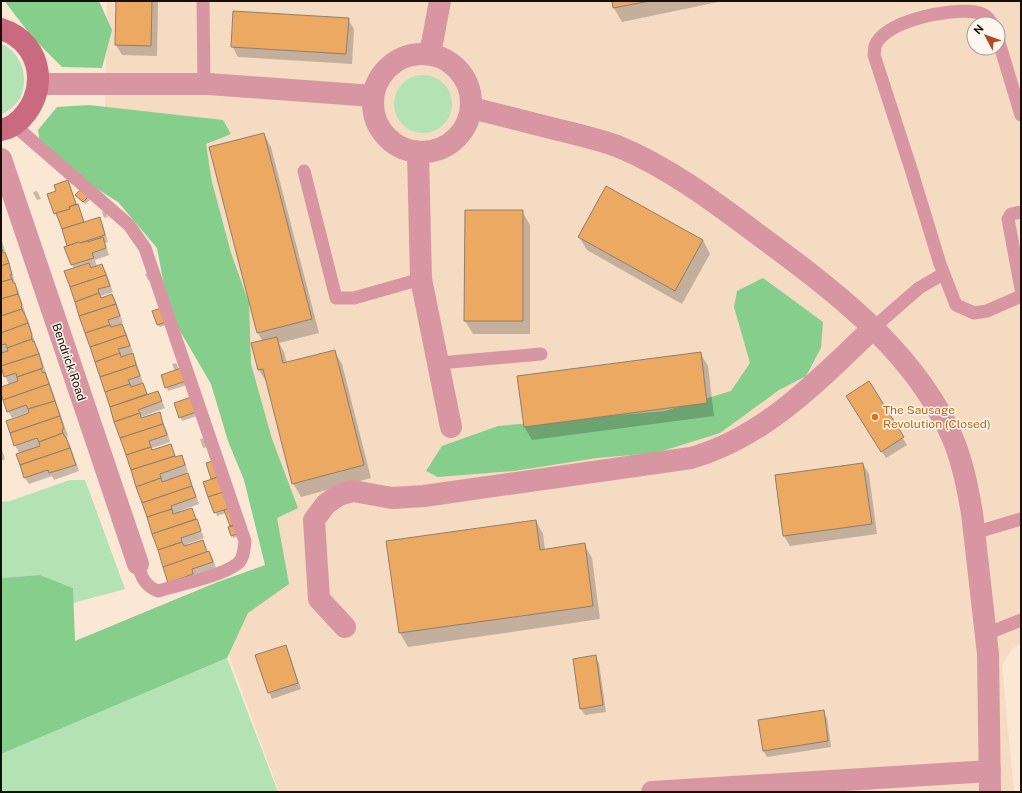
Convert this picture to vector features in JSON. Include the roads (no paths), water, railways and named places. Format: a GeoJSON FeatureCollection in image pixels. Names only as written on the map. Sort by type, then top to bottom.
{"type":"FeatureCollection","features":[{"type":"Feature","properties":{"kind":"street"},"geometry":{"type":"LineString","coordinates":[[430,54],[440,1]]}},
{"type":"Feature","properties":{"kind":"street"},"geometry":{"type":"LineString","coordinates":[[1,29],[10,32],[25,44],[32,52],[38,70],[39,84],[34,103],[28,112],[8,128]]}},
{"type":"Feature","properties":{"kind":"street"},"geometry":{"type":"LineString","coordinates":[[414,54],[430,54],[448,60],[462,72],[470,89],[472,108],[468,123],[460,136],[448,146],[434,152],[418,153],[399,147],[383,134],[374,116],[373,96],[378,81],[387,68],[393,63],[399,59],[414,54]]}},
{"type":"Feature","properties":{"kind":"street"},"geometry":{"type":"LineString","coordinates":[[39,84],[204,84],[373,96]]}},
{"type":"Feature","properties":{"kind":"street"},"geometry":{"type":"LineString","coordinates":[[472,108],[601,141],[631,152],[654,164],[688,184],[785,254],[827,287],[873,328],[901,358],[926,392],[948,428],[958,453],[968,491],[988,654],[990,792]]}},
{"type":"Feature","properties":{"kind":"street"},"geometry":{"type":"LineString","coordinates":[[418,153],[421,279],[451,427]]}},
{"type":"Feature","properties":{"kind":"street","name":"Bendrick Road"},"geometry":{"type":"LineString","coordinates":[[1,159],[138,564]]}},
{"type":"Feature","properties":{"kind":"street"},"geometry":{"type":"LineString","coordinates":[[345,627],[319,600],[315,548],[314,520],[326,504],[339,495],[353,491],[392,498],[424,496],[450,491],[690,458],[704,454],[756,429],[772,418],[811,387],[873,328]]}},
{"type":"Feature","properties":{"kind":"street"},"geometry":{"type":"LineString","coordinates":[[652,792],[691,791],[990,770]]}},
{"type":"Feature","properties":{"kind":"lane"},"geometry":{"type":"LineString","coordinates":[[203,1],[204,84]]}},
{"type":"Feature","properties":{"kind":"lane"},"geometry":{"type":"LineString","coordinates":[[985,16],[977,12],[952,11],[928,15],[893,28],[881,38],[875,46],[874,55],[943,274],[956,305],[974,313],[987,311],[1021,296]]}},
{"type":"Feature","properties":{"kind":"lane"},"geometry":{"type":"LineString","coordinates":[[1003,56],[1021,115]]}},
{"type":"Feature","properties":{"kind":"lane"},"geometry":{"type":"LineString","coordinates":[[8,128],[129,225],[145,248],[244,541],[244,553],[238,563],[215,574],[158,591],[151,588],[140,575],[138,564]]}},
{"type":"Feature","properties":{"kind":"lane"},"geometry":{"type":"LineString","coordinates":[[304,171],[336,298],[354,298],[421,279]]}},
{"type":"Feature","properties":{"kind":"lane"},"geometry":{"type":"LineString","coordinates":[[1021,212],[1011,214],[1008,219],[1021,289]]}},
{"type":"Feature","properties":{"kind":"lane"},"geometry":{"type":"LineString","coordinates":[[873,328],[919,288],[943,274]]}},
{"type":"Feature","properties":{"kind":"lane"},"geometry":{"type":"LineString","coordinates":[[438,363],[540,354]]}},
{"type":"Feature","properties":{"kind":"lane"},"geometry":{"type":"LineString","coordinates":[[974,533],[1021,519]]}},
{"type":"Feature","properties":{"kind":"lane"},"geometry":{"type":"LineString","coordinates":[[986,634],[1021,620]]}},
{"type":"Feature","properties":{"kind":"place","name":"The Sausage Revolution (Closed)"},"geometry":{"type":"Point","coordinates":[875,417]}}]}
